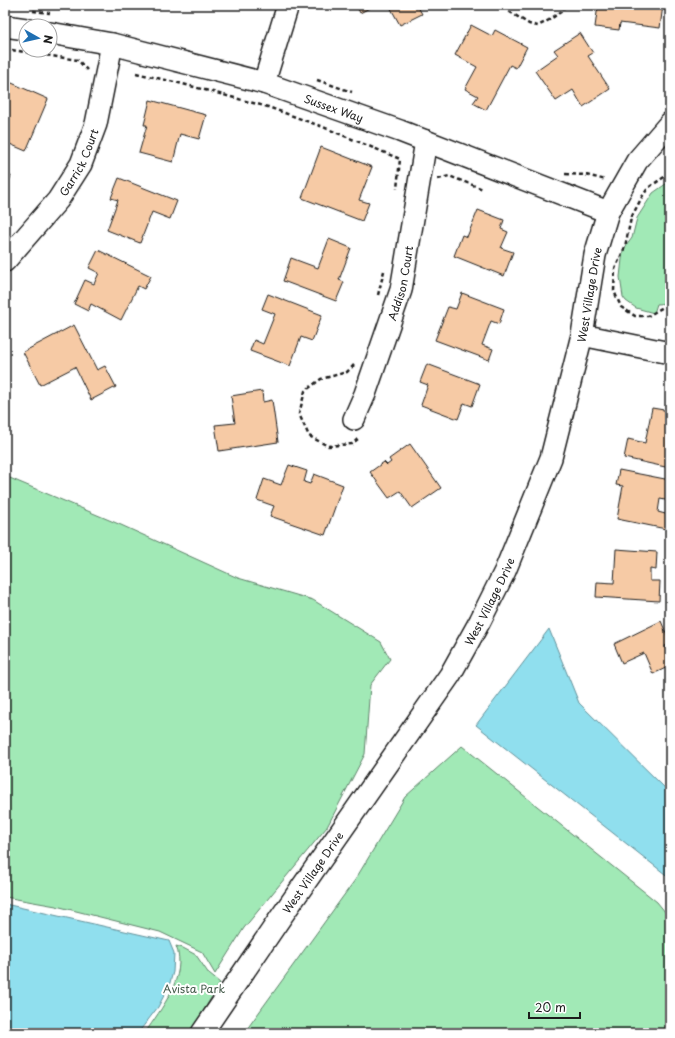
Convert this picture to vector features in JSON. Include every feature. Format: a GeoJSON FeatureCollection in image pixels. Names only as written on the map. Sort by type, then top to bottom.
{"type":"FeatureCollection","features":[{"type":"Feature","properties":{"kind":"street"},"geometry":{"type":"LineString","coordinates":[[264,83],[288,5]]}},
{"type":"Feature","properties":{"kind":"street"},"geometry":{"type":"LineString","coordinates":[[5,26],[18,28]]}},
{"type":"Feature","properties":{"kind":"street","name":"Sussex Way"},"geometry":{"type":"LineString","coordinates":[[58,34],[112,44],[264,83],[426,141],[608,212]]}},
{"type":"Feature","properties":{"kind":"street","name":"Garrick Court"},"geometry":{"type":"LineString","coordinates":[[5,261],[58,200],[81,164],[96,124],[112,44]]}},
{"type":"Feature","properties":{"kind":"street","name":"West Village Drive"},"geometry":{"type":"LineString","coordinates":[[202,1033],[281,917],[450,676],[480,621],[505,571],[550,458],[582,335],[595,256],[608,212],[637,161],[670,123]]}},
{"type":"Feature","properties":{"kind":"street","name":"Addison Court"},"geometry":{"type":"LineString","coordinates":[[359,427],[365,394],[401,290],[426,141]]}},
{"type":"Feature","properties":{"kind":"street"},"geometry":{"type":"LineString","coordinates":[[582,335],[670,353]]}},
{"type":"Feature","properties":{"kind":"path"},"geometry":{"type":"LineString","coordinates":[[508,5],[510,12],[529,24],[538,26],[562,11],[564,5]]}},
{"type":"Feature","properties":{"kind":"path"},"geometry":{"type":"LineString","coordinates":[[5,49],[78,60],[88,72]]}},
{"type":"Feature","properties":{"kind":"path"},"geometry":{"type":"LineString","coordinates":[[136,73],[183,84],[268,108],[323,127],[400,159],[397,194]]}},
{"type":"Feature","properties":{"kind":"path"},"geometry":{"type":"LineString","coordinates":[[670,173],[648,188],[631,218],[625,247],[615,269],[614,291],[621,307],[635,316],[648,316],[665,306],[670,307]]}},
{"type":"Feature","properties":{"kind":"path"},"geometry":{"type":"LineString","coordinates":[[435,182],[440,178],[448,176],[483,189]]}},
{"type":"Feature","properties":{"kind":"path"},"geometry":{"type":"LineString","coordinates":[[377,297],[385,266]]}},
{"type":"Feature","properties":{"kind":"path"},"geometry":{"type":"LineString","coordinates":[[358,362],[348,372],[321,379],[305,391],[299,414],[309,436],[328,446],[352,444],[359,427]]}},
{"type":"Feature","properties":{"kind":"green space"},"geometry":{"type":"Polygon","coordinates":[[[670,181],[670,303],[657,304],[654,313],[636,308],[623,297],[620,277],[623,250],[632,238],[637,218],[653,193],[670,181]]]}},
{"type":"Feature","properties":{"kind":"green space"},"geometry":{"type":"Polygon","coordinates":[[[5,476],[121,525],[238,578],[313,600],[381,642],[390,659],[370,685],[365,754],[327,827],[244,928],[215,974],[202,952],[160,932],[56,906],[5,897],[5,476]]]}},
{"type":"Feature","properties":{"kind":"green space"},"geometry":{"type":"Polygon","coordinates":[[[462,746],[657,902],[670,918],[670,1033],[244,1033],[355,880],[405,797],[462,746]]]}},
{"type":"Feature","properties":{"kind":"green space","name":"Avista Park"},"geometry":{"type":"Polygon","coordinates":[[[176,946],[196,955],[209,974],[220,983],[190,1033],[145,1033],[165,1003],[176,980],[179,957],[176,946]]]}},
{"type":"Feature","properties":{"kind":"water"},"geometry":{"type":"Polygon","coordinates":[[[549,629],[579,703],[670,793],[670,878],[476,725],[549,629]]]}},
{"type":"Feature","properties":{"kind":"water"},"geometry":{"type":"Polygon","coordinates":[[[5,904],[169,941],[174,953],[173,972],[169,986],[158,1007],[138,1033],[5,1033],[5,904]]]}},
{"type":"Feature","properties":{"kind":"building"},"geometry":{"type":"Polygon","coordinates":[[[356,5],[375,5],[360,13],[356,5]]]}},
{"type":"Feature","properties":{"kind":"building"},"geometry":{"type":"Polygon","coordinates":[[[389,5],[417,5],[422,14],[400,25],[389,5]]]}},
{"type":"Feature","properties":{"kind":"building"},"geometry":{"type":"Polygon","coordinates":[[[598,5],[663,5],[660,28],[620,23],[619,30],[595,27],[598,5]]]}},
{"type":"Feature","properties":{"kind":"building"},"geometry":{"type":"Polygon","coordinates":[[[471,25],[492,36],[495,30],[527,47],[516,68],[510,65],[486,110],[473,103],[478,96],[465,89],[477,67],[455,55],[471,25]]]}},
{"type":"Feature","properties":{"kind":"building"},"geometry":{"type":"Polygon","coordinates":[[[580,33],[593,53],[588,56],[610,89],[583,107],[573,90],[556,101],[535,71],[558,55],[554,50],[580,33]]]}},
{"type":"Feature","properties":{"kind":"building"},"geometry":{"type":"Polygon","coordinates":[[[5,80],[48,99],[26,151],[5,142],[5,80]]]}},
{"type":"Feature","properties":{"kind":"building"},"geometry":{"type":"Polygon","coordinates":[[[150,100],[206,115],[199,139],[180,134],[173,162],[139,153],[147,125],[144,125],[150,100]]]}},
{"type":"Feature","properties":{"kind":"building"},"geometry":{"type":"Polygon","coordinates":[[[321,147],[372,167],[359,200],[369,203],[362,221],[302,198],[321,147]]]}},
{"type":"Feature","properties":{"kind":"building"},"geometry":{"type":"Polygon","coordinates":[[[5,174],[11,176],[5,192],[5,174]]]}},
{"type":"Feature","properties":{"kind":"building"},"geometry":{"type":"Polygon","coordinates":[[[119,178],[177,201],[170,219],[152,212],[140,243],[107,230],[118,200],[111,198],[119,178]]]}},
{"type":"Feature","properties":{"kind":"building"},"geometry":{"type":"Polygon","coordinates":[[[478,210],[504,220],[501,229],[508,232],[501,248],[513,252],[504,276],[454,256],[462,235],[467,237],[478,210]]]}},
{"type":"Feature","properties":{"kind":"building"},"geometry":{"type":"Polygon","coordinates":[[[329,239],[351,248],[339,280],[344,282],[336,301],[283,281],[291,258],[318,268],[329,239]]]}},
{"type":"Feature","properties":{"kind":"building"},"geometry":{"type":"Polygon","coordinates":[[[98,250],[151,276],[144,289],[138,286],[121,320],[91,304],[88,311],[74,304],[85,280],[94,284],[99,273],[89,268],[98,250]]]}},
{"type":"Feature","properties":{"kind":"building"},"geometry":{"type":"Polygon","coordinates":[[[462,293],[504,309],[499,324],[491,321],[482,345],[493,349],[489,360],[435,340],[448,307],[456,309],[462,293]]]}},
{"type":"Feature","properties":{"kind":"building"},"geometry":{"type":"Polygon","coordinates":[[[268,294],[322,315],[312,341],[301,337],[290,366],[250,351],[254,340],[263,344],[275,314],[262,309],[268,294]]]}},
{"type":"Feature","properties":{"kind":"building"},"geometry":{"type":"Polygon","coordinates":[[[74,325],[97,370],[105,366],[116,387],[91,400],[75,367],[40,385],[23,352],[74,325]]]}},
{"type":"Feature","properties":{"kind":"building"},"geometry":{"type":"Polygon","coordinates":[[[427,364],[480,384],[472,406],[464,403],[458,419],[421,405],[428,385],[420,382],[427,364]]]}},
{"type":"Feature","properties":{"kind":"building"},"geometry":{"type":"Polygon","coordinates":[[[262,391],[263,402],[272,400],[278,442],[219,451],[215,425],[235,423],[231,396],[262,391]]]}},
{"type":"Feature","properties":{"kind":"building"},"geometry":{"type":"Polygon","coordinates":[[[652,408],[670,411],[670,468],[624,458],[628,439],[645,443],[652,408]]]}},
{"type":"Feature","properties":{"kind":"building"},"geometry":{"type":"Polygon","coordinates":[[[410,444],[441,488],[412,508],[400,491],[389,498],[370,472],[384,462],[387,465],[391,462],[389,459],[410,444]]]}},
{"type":"Feature","properties":{"kind":"building"},"geometry":{"type":"Polygon","coordinates":[[[289,465],[307,471],[304,482],[310,484],[314,474],[343,485],[325,535],[270,516],[274,506],[257,500],[264,479],[281,485],[289,465]]]}},
{"type":"Feature","properties":{"kind":"building"},"geometry":{"type":"Polygon","coordinates":[[[619,470],[670,480],[670,501],[660,499],[658,512],[669,515],[666,529],[617,519],[623,486],[616,485],[619,470]]]}},
{"type":"Feature","properties":{"kind":"building"},"geometry":{"type":"Polygon","coordinates":[[[616,549],[657,552],[656,570],[650,569],[650,581],[660,581],[659,601],[596,597],[597,582],[614,583],[616,549]]]}},
{"type":"Feature","properties":{"kind":"building"},"geometry":{"type":"Polygon","coordinates":[[[661,621],[670,642],[670,644],[665,646],[670,656],[670,666],[653,674],[644,653],[622,663],[614,644],[661,621]]]}}]}
